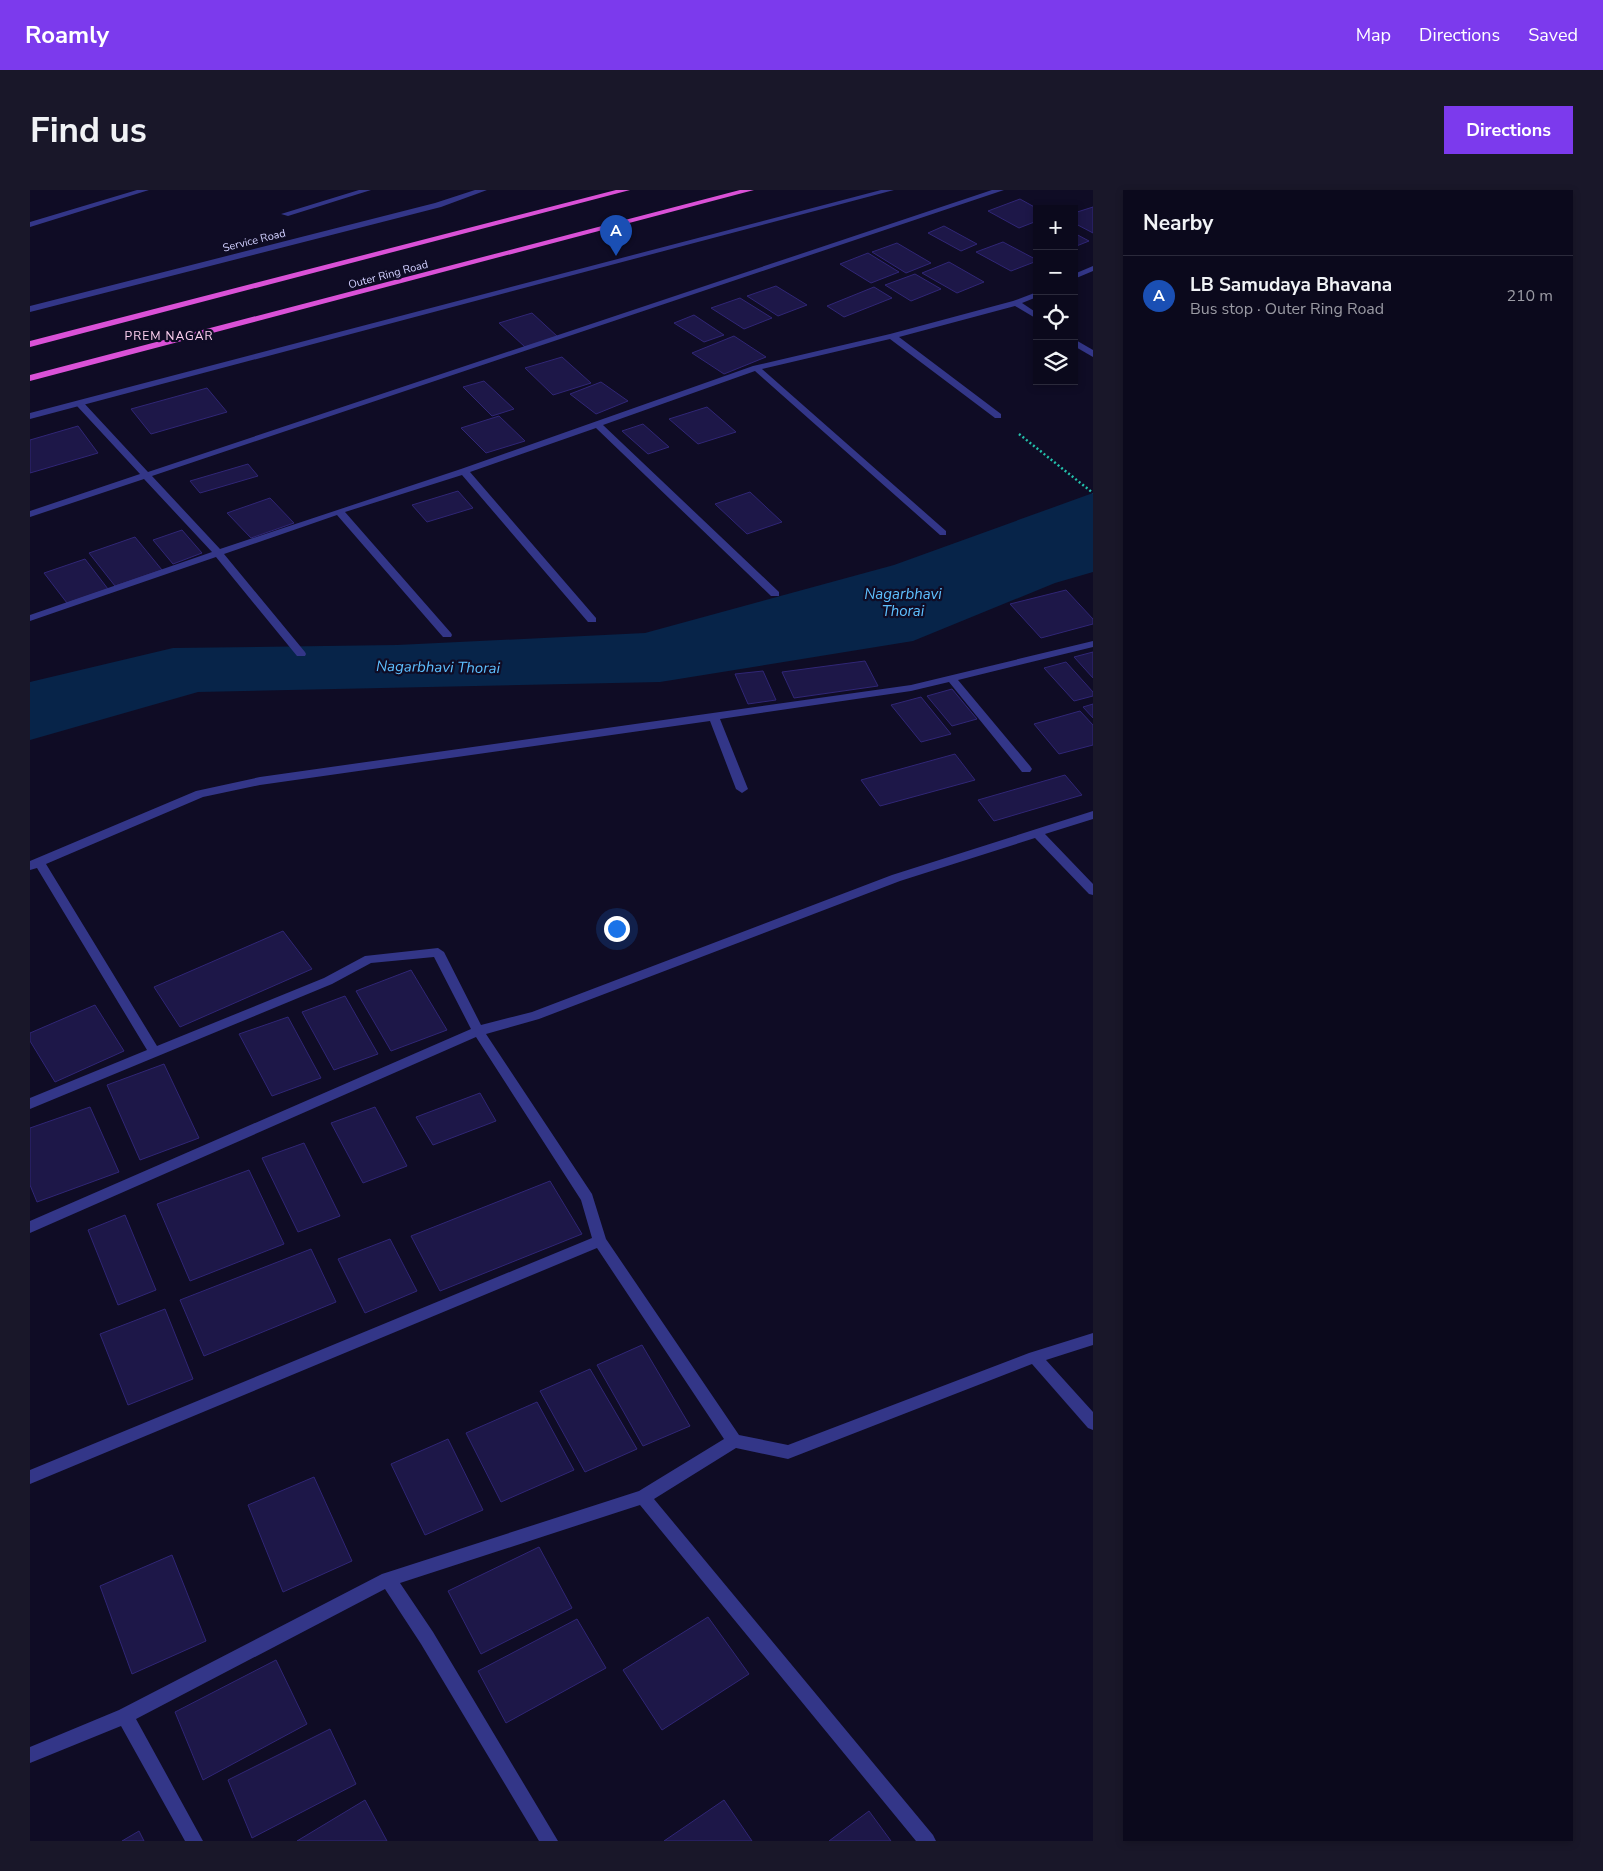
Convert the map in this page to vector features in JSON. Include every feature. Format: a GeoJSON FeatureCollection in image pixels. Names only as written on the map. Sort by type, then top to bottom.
{"type":"FeatureCollection","features":[{"type":"Feature","properties":{"kind":"highway","name":"Outer Ring Road"},"geometry":{"type":"LineString","coordinates":[[30,344],[626,190]]}},
{"type":"Feature","properties":{"kind":"highway","name":"Outer Ring Road"},"geometry":{"type":"LineString","coordinates":[[30,378],[750,190]]}},
{"type":"Feature","properties":{"kind":"street"},"geometry":{"type":"LineString","coordinates":[[30,225],[145,190]]}},
{"type":"Feature","properties":{"kind":"street"},"geometry":{"type":"LineString","coordinates":[[285,214],[367,190]]}},
{"type":"Feature","properties":{"kind":"street","name":"Service Road"},"geometry":{"type":"LineString","coordinates":[[30,309],[438,205],[483,190]]}},
{"type":"Feature","properties":{"kind":"street"},"geometry":{"type":"LineString","coordinates":[[30,416],[890,190]]}},
{"type":"Feature","properties":{"kind":"street"},"geometry":{"type":"LineString","coordinates":[[30,514],[1000,190]]}},
{"type":"Feature","properties":{"kind":"street"},"geometry":{"type":"LineString","coordinates":[[1078,275],[1093,268]]}},
{"type":"Feature","properties":{"kind":"street"},"geometry":{"type":"LineString","coordinates":[[30,618],[339,511],[464,471],[756,368],[892,336],[1016,303],[1035,295]]}},
{"type":"Feature","properties":{"kind":"street"},"geometry":{"type":"LineString","coordinates":[[1016,303],[1033,314]]}},
{"type":"Feature","properties":{"kind":"street"},"geometry":{"type":"LineString","coordinates":[[892,336],[998,416]]}},
{"type":"Feature","properties":{"kind":"street"},"geometry":{"type":"LineString","coordinates":[[1078,345],[1093,354]]}},
{"type":"Feature","properties":{"kind":"street"},"geometry":{"type":"LineString","coordinates":[[756,368],[943,533]]}},
{"type":"Feature","properties":{"kind":"street"},"geometry":{"type":"LineString","coordinates":[[80,404],[218,552],[301,654]]}},
{"type":"Feature","properties":{"kind":"street"},"geometry":{"type":"LineString","coordinates":[[597,424],[775,594]]}},
{"type":"Feature","properties":{"kind":"street"},"geometry":{"type":"LineString","coordinates":[[464,471],[592,620]]}},
{"type":"Feature","properties":{"kind":"street"},"geometry":{"type":"LineString","coordinates":[[339,511],[447,635]]}},
{"type":"Feature","properties":{"kind":"street"},"geometry":{"type":"LineString","coordinates":[[154,1053],[34,864],[200,794],[260,781],[911,688],[1093,644]]}},
{"type":"Feature","properties":{"kind":"street"},"geometry":{"type":"LineString","coordinates":[[951,678],[1026,769]]}},
{"type":"Feature","properties":{"kind":"street"},"geometry":{"type":"LineString","coordinates":[[714,717],[742,789]]}},
{"type":"Feature","properties":{"kind":"street"},"geometry":{"type":"LineString","coordinates":[[30,1228],[478,1031],[535,1016],[896,878],[1093,815]]}},
{"type":"Feature","properties":{"kind":"street"},"geometry":{"type":"LineString","coordinates":[[1037,833],[1093,891]]}},
{"type":"Feature","properties":{"kind":"street"},"geometry":{"type":"LineString","coordinates":[[30,1104],[328,981],[369,959],[438,952],[478,1031],[587,1198],[600,1241],[734,1441]]}},
{"type":"Feature","properties":{"kind":"street"},"geometry":{"type":"LineString","coordinates":[[30,1477],[600,1241]]}},
{"type":"Feature","properties":{"kind":"street"},"geometry":{"type":"LineString","coordinates":[[30,1755],[125,1716],[388,1579],[643,1497],[734,1441],[788,1452],[1034,1357],[1093,1339]]}},
{"type":"Feature","properties":{"kind":"street"},"geometry":{"type":"LineString","coordinates":[[1034,1357],[1093,1424]]}},
{"type":"Feature","properties":{"kind":"street"},"geometry":{"type":"LineString","coordinates":[[643,1497],[926,1841]]}},
{"type":"Feature","properties":{"kind":"street"},"geometry":{"type":"LineString","coordinates":[[388,1579],[427,1638],[549,1841]]}},
{"type":"Feature","properties":{"kind":"street"},"geometry":{"type":"LineString","coordinates":[[125,1716],[194,1841]]}},
{"type":"Feature","properties":{"kind":"path"},"geometry":{"type":"LineString","coordinates":[[998,416],[1093,493]]}},
{"type":"Feature","properties":{"kind":"water","name":"Nagarbhavi Thorai"},"geometry":{"type":"Polygon","coordinates":[[[1093,493],[1093,572],[1055,583],[913,641],[660,682],[198,692],[30,740],[30,682],[173,648],[397,645],[645,633],[894,565],[1093,493]]]}},
{"type":"Feature","properties":{"kind":"building"},"geometry":{"type":"Polygon","coordinates":[[[1020,199],[1033,206],[1033,223],[1019,228],[988,211],[1020,199]]]}},
{"type":"Feature","properties":{"kind":"building"},"geometry":{"type":"Polygon","coordinates":[[[1093,207],[1093,233],[1078,225],[1078,212],[1093,207]]]}},
{"type":"Feature","properties":{"kind":"building"},"geometry":{"type":"Polygon","coordinates":[[[944,226],[977,244],[961,251],[928,233],[944,226]]]}},
{"type":"Feature","properties":{"kind":"building"},"geometry":{"type":"Polygon","coordinates":[[[1078,235],[1089,241],[1078,245],[1078,235]]]}},
{"type":"Feature","properties":{"kind":"building"},"geometry":{"type":"Polygon","coordinates":[[[1003,242],[1033,258],[1033,263],[1011,271],[976,252],[1003,242]]]}},
{"type":"Feature","properties":{"kind":"building"},"geometry":{"type":"Polygon","coordinates":[[[897,243],[931,263],[906,273],[872,252],[897,243]]]}},
{"type":"Feature","properties":{"kind":"building"},"geometry":{"type":"Polygon","coordinates":[[[868,253],[899,272],[871,283],[840,264],[868,253]]]}},
{"type":"Feature","properties":{"kind":"building"},"geometry":{"type":"Polygon","coordinates":[[[949,262],[984,282],[957,293],[922,273],[949,262]]]}},
{"type":"Feature","properties":{"kind":"building"},"geometry":{"type":"Polygon","coordinates":[[[915,274],[941,289],[911,301],[885,285],[915,274]]]}},
{"type":"Feature","properties":{"kind":"building"},"geometry":{"type":"Polygon","coordinates":[[[776,286],[807,305],[778,316],[747,296],[776,286]]]}},
{"type":"Feature","properties":{"kind":"building"},"geometry":{"type":"Polygon","coordinates":[[[874,287],[892,298],[844,317],[827,306],[874,287]]]}},
{"type":"Feature","properties":{"kind":"building"},"geometry":{"type":"Polygon","coordinates":[[[740,298],[772,318],[744,329],[711,308],[740,298]]]}},
{"type":"Feature","properties":{"kind":"building"},"geometry":{"type":"Polygon","coordinates":[[[532,313],[558,337],[525,347],[499,323],[532,313]]]}},
{"type":"Feature","properties":{"kind":"building"},"geometry":{"type":"Polygon","coordinates":[[[694,315],[724,335],[704,342],[674,323],[694,315]]]}},
{"type":"Feature","properties":{"kind":"building"},"geometry":{"type":"Polygon","coordinates":[[[734,336],[766,357],[724,374],[692,353],[734,336]]]}},
{"type":"Feature","properties":{"kind":"building"},"geometry":{"type":"Polygon","coordinates":[[[562,357],[591,383],[553,395],[525,368],[562,357]]]}},
{"type":"Feature","properties":{"kind":"building"},"geometry":{"type":"Polygon","coordinates":[[[484,381],[514,409],[492,416],[463,387],[484,381]]]}},
{"type":"Feature","properties":{"kind":"building"},"geometry":{"type":"Polygon","coordinates":[[[601,382],[628,401],[596,414],[570,394],[601,382]]]}},
{"type":"Feature","properties":{"kind":"building"},"geometry":{"type":"Polygon","coordinates":[[[207,388],[227,412],[151,434],[131,409],[207,388]]]}},
{"type":"Feature","properties":{"kind":"building"},"geometry":{"type":"Polygon","coordinates":[[[707,407],[736,432],[698,444],[669,419],[707,407]]]}},
{"type":"Feature","properties":{"kind":"building"},"geometry":{"type":"Polygon","coordinates":[[[499,416],[525,441],[486,453],[461,428],[499,416]]]}},
{"type":"Feature","properties":{"kind":"building"},"geometry":{"type":"Polygon","coordinates":[[[643,424],[669,447],[648,454],[622,431],[643,424]]]}},
{"type":"Feature","properties":{"kind":"building"},"geometry":{"type":"Polygon","coordinates":[[[78,426],[98,453],[30,473],[30,440],[78,426]]]}},
{"type":"Feature","properties":{"kind":"building"},"geometry":{"type":"Polygon","coordinates":[[[248,464],[258,476],[200,493],[190,481],[248,464]]]}},
{"type":"Feature","properties":{"kind":"building"},"geometry":{"type":"Polygon","coordinates":[[[458,491],[473,508],[427,522],[412,505],[458,491]]]}},
{"type":"Feature","properties":{"kind":"building"},"geometry":{"type":"Polygon","coordinates":[[[750,492],[782,522],[747,534],[715,504],[750,492]]]}},
{"type":"Feature","properties":{"kind":"building"},"geometry":{"type":"Polygon","coordinates":[[[270,498],[294,523],[251,538],[227,513],[270,498]]]}},
{"type":"Feature","properties":{"kind":"building"},"geometry":{"type":"Polygon","coordinates":[[[182,530],[202,553],[173,564],[153,540],[182,530]]]}},
{"type":"Feature","properties":{"kind":"building"},"geometry":{"type":"Polygon","coordinates":[[[135,537],[162,570],[115,586],[89,553],[135,537]]]}},
{"type":"Feature","properties":{"kind":"building"},"geometry":{"type":"Polygon","coordinates":[[[85,559],[108,589],[67,603],[44,573],[85,559]]]}},
{"type":"Feature","properties":{"kind":"building"},"geometry":{"type":"Polygon","coordinates":[[[1066,590],[1093,619],[1093,624],[1041,638],[1010,604],[1066,590]]]}},
{"type":"Feature","properties":{"kind":"building"},"geometry":{"type":"Polygon","coordinates":[[[1093,652],[1093,678],[1074,657],[1093,652]]]}},
{"type":"Feature","properties":{"kind":"building"},"geometry":{"type":"Polygon","coordinates":[[[865,661],[878,686],[794,698],[782,672],[865,661]]]}},
{"type":"Feature","properties":{"kind":"building"},"geometry":{"type":"Polygon","coordinates":[[[1066,662],[1093,692],[1093,696],[1074,701],[1044,668],[1066,662]]]}},
{"type":"Feature","properties":{"kind":"building"},"geometry":{"type":"Polygon","coordinates":[[[763,671],[776,700],[748,704],[735,674],[763,671]]]}},
{"type":"Feature","properties":{"kind":"building"},"geometry":{"type":"Polygon","coordinates":[[[952,689],[977,719],[952,726],[927,696],[952,689]]]}},
{"type":"Feature","properties":{"kind":"building"},"geometry":{"type":"Polygon","coordinates":[[[921,697],[951,734],[921,742],[891,705],[921,697]]]}},
{"type":"Feature","properties":{"kind":"building"},"geometry":{"type":"Polygon","coordinates":[[[1093,704],[1093,718],[1083,707],[1093,704]]]}},
{"type":"Feature","properties":{"kind":"building"},"geometry":{"type":"Polygon","coordinates":[[[1080,711],[1093,725],[1093,745],[1059,754],[1034,724],[1080,711]]]}},
{"type":"Feature","properties":{"kind":"building"},"geometry":{"type":"Polygon","coordinates":[[[955,754],[975,780],[880,806],[861,780],[955,754]]]}},
{"type":"Feature","properties":{"kind":"building"},"geometry":{"type":"Polygon","coordinates":[[[1065,775],[1082,795],[994,821],[978,800],[1065,775]]]}},
{"type":"Feature","properties":{"kind":"building"},"geometry":{"type":"Polygon","coordinates":[[[283,931],[312,969],[180,1027],[154,987],[283,931]]]}},
{"type":"Feature","properties":{"kind":"building"},"geometry":{"type":"Polygon","coordinates":[[[411,970],[447,1030],[391,1051],[356,991],[411,970]]]}},
{"type":"Feature","properties":{"kind":"building"},"geometry":{"type":"Polygon","coordinates":[[[345,996],[378,1054],[334,1070],[302,1012],[345,996]]]}},
{"type":"Feature","properties":{"kind":"building"},"geometry":{"type":"Polygon","coordinates":[[[95,1005],[124,1051],[55,1082],[30,1041],[30,1033],[95,1005]]]}},
{"type":"Feature","properties":{"kind":"building"},"geometry":{"type":"Polygon","coordinates":[[[288,1017],[321,1078],[272,1096],[239,1034],[288,1017]]]}},
{"type":"Feature","properties":{"kind":"building"},"geometry":{"type":"Polygon","coordinates":[[[164,1064],[199,1138],[140,1160],[107,1085],[164,1064]]]}},
{"type":"Feature","properties":{"kind":"building"},"geometry":{"type":"Polygon","coordinates":[[[480,1093],[496,1121],[433,1145],[416,1117],[480,1093]]]}},
{"type":"Feature","properties":{"kind":"building"},"geometry":{"type":"Polygon","coordinates":[[[90,1107],[119,1172],[37,1202],[30,1185],[30,1128],[90,1107]]]}},
{"type":"Feature","properties":{"kind":"building"},"geometry":{"type":"Polygon","coordinates":[[[375,1107],[407,1166],[363,1183],[331,1123],[375,1107]]]}},
{"type":"Feature","properties":{"kind":"building"},"geometry":{"type":"Polygon","coordinates":[[[304,1143],[340,1216],[298,1232],[262,1158],[304,1143]]]}},
{"type":"Feature","properties":{"kind":"building"},"geometry":{"type":"Polygon","coordinates":[[[249,1170],[284,1244],[190,1281],[157,1204],[249,1170]]]}},
{"type":"Feature","properties":{"kind":"building"},"geometry":{"type":"Polygon","coordinates":[[[550,1181],[582,1234],[440,1291],[411,1236],[550,1181]]]}},
{"type":"Feature","properties":{"kind":"building"},"geometry":{"type":"Polygon","coordinates":[[[125,1215],[156,1290],[118,1305],[88,1230],[125,1215]]]}},
{"type":"Feature","properties":{"kind":"building"},"geometry":{"type":"Polygon","coordinates":[[[390,1239],[417,1291],[365,1313],[338,1259],[390,1239]]]}},
{"type":"Feature","properties":{"kind":"building"},"geometry":{"type":"Polygon","coordinates":[[[311,1249],[336,1302],[204,1356],[180,1300],[311,1249]]]}},
{"type":"Feature","properties":{"kind":"building"},"geometry":{"type":"Polygon","coordinates":[[[165,1309],[193,1379],[128,1405],[100,1334],[165,1309]]]}},
{"type":"Feature","properties":{"kind":"building"},"geometry":{"type":"Polygon","coordinates":[[[642,1345],[690,1426],[643,1446],[597,1365],[642,1345]]]}},
{"type":"Feature","properties":{"kind":"building"},"geometry":{"type":"Polygon","coordinates":[[[590,1369],[637,1449],[585,1472],[540,1391],[590,1369]]]}},
{"type":"Feature","properties":{"kind":"building"},"geometry":{"type":"Polygon","coordinates":[[[537,1402],[574,1470],[501,1502],[466,1433],[537,1402]]]}},
{"type":"Feature","properties":{"kind":"building"},"geometry":{"type":"Polygon","coordinates":[[[448,1439],[483,1510],[425,1535],[391,1464],[448,1439]]]}},
{"type":"Feature","properties":{"kind":"building"},"geometry":{"type":"Polygon","coordinates":[[[314,1477],[352,1561],[283,1592],[248,1505],[314,1477]]]}},
{"type":"Feature","properties":{"kind":"building"},"geometry":{"type":"Polygon","coordinates":[[[539,1547],[572,1608],[481,1654],[448,1591],[539,1547]]]}},
{"type":"Feature","properties":{"kind":"building"},"geometry":{"type":"Polygon","coordinates":[[[172,1555],[206,1641],[132,1674],[100,1586],[172,1555]]]}},
{"type":"Feature","properties":{"kind":"building"},"geometry":{"type":"Polygon","coordinates":[[[708,1617],[749,1674],[662,1730],[623,1670],[708,1617]]]}},
{"type":"Feature","properties":{"kind":"building"},"geometry":{"type":"Polygon","coordinates":[[[577,1619],[606,1668],[506,1723],[478,1671],[577,1619]]]}},
{"type":"Feature","properties":{"kind":"building"},"geometry":{"type":"Polygon","coordinates":[[[276,1660],[307,1724],[203,1780],[175,1712],[276,1660]]]}},
{"type":"Feature","properties":{"kind":"building"},"geometry":{"type":"Polygon","coordinates":[[[330,1729],[356,1784],[252,1838],[228,1780],[330,1729]]]}},
{"type":"Feature","properties":{"kind":"building"},"geometry":{"type":"Polygon","coordinates":[[[365,1800],[387,1841],[297,1841],[365,1800]]]}},
{"type":"Feature","properties":{"kind":"building"},"geometry":{"type":"Polygon","coordinates":[[[724,1800],[752,1841],[664,1841],[724,1800]]]}},
{"type":"Feature","properties":{"kind":"building"},"geometry":{"type":"Polygon","coordinates":[[[869,1811],[891,1841],[829,1841],[869,1811]]]}},
{"type":"Feature","properties":{"kind":"building"},"geometry":{"type":"Polygon","coordinates":[[[139,1831],[144,1841],[122,1841],[139,1831]]]}},
{"type":"Feature","properties":{"kind":"place","name":"LB Samudaya Bhavana"},"geometry":{"type":"Point","coordinates":[616,256]}},
{"type":"Feature","properties":{"kind":"district","name":"PREM NAGAR"},"geometry":{"type":"Point","coordinates":[169,336]}}]}
